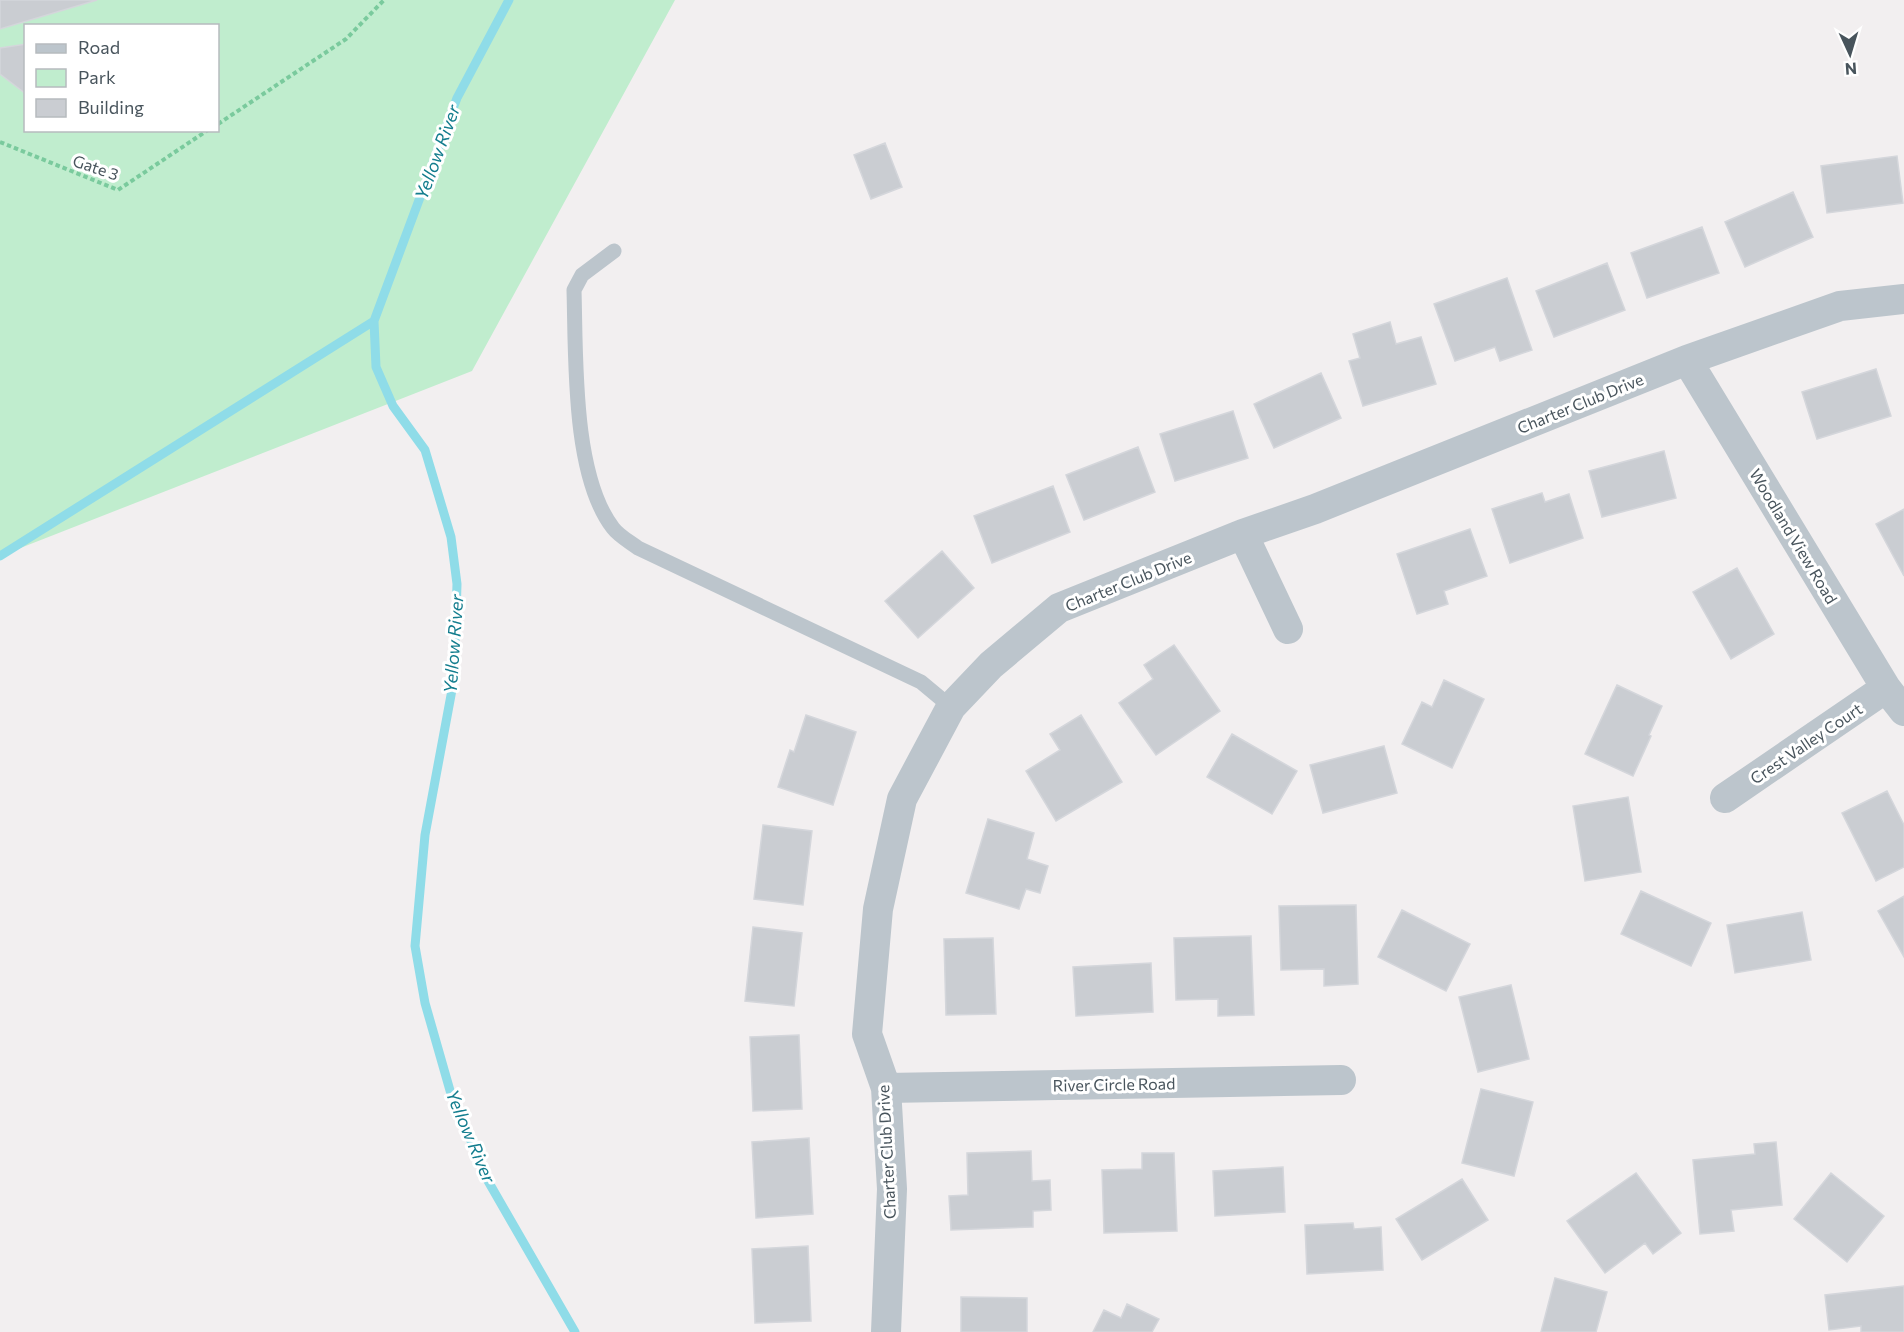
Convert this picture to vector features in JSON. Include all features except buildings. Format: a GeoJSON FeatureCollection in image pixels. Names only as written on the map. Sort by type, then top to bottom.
{"type":"FeatureCollection","features":[{"type":"Feature","properties":{"kind":"street","name":"Charter Club Drive"},"geometry":{"type":"LineString","coordinates":[[886,1332],[892,1189],[886,1088],[867,1034],[878,909],[902,800],[942,728],[951,707],[991,665],[1059,608],[1243,534],[1315,508],[1687,360],[1840,306],[1904,299]]}},
{"type":"Feature","properties":{"kind":"street","name":"Woodland View Road"},"geometry":{"type":"LineString","coordinates":[[1687,360],[1895,700]]}},
{"type":"Feature","properties":{"kind":"street"},"geometry":{"type":"LineString","coordinates":[[1243,534],[1288,629]]}},
{"type":"Feature","properties":{"kind":"street","name":"Crest Valley Court"},"geometry":{"type":"LineString","coordinates":[[1725,798],[1895,700]]}},
{"type":"Feature","properties":{"kind":"street","name":"River Circle Road"},"geometry":{"type":"LineString","coordinates":[[886,1088],[1341,1080]]}},
{"type":"Feature","properties":{"kind":"lane"},"geometry":{"type":"LineString","coordinates":[[614,251],[582,274],[574,290],[579,417],[592,488],[614,530],[638,548],[921,682],[951,707]]}},
{"type":"Feature","properties":{"kind":"path"},"geometry":{"type":"LineString","coordinates":[[219,123],[346,39],[384,0]]}},
{"type":"Feature","properties":{"kind":"path","name":"Gate 3"},"geometry":{"type":"LineString","coordinates":[[0,141],[117,190],[205,132]]}},
{"type":"Feature","properties":{"kind":"green space"},"geometry":{"type":"Polygon","coordinates":[[[0,0],[675,0],[472,371],[0,556],[0,0]]]}},
{"type":"Feature","properties":{"kind":"waterway","name":"Yellow River"},"geometry":{"type":"LineString","coordinates":[[509,0],[457,98],[374,321],[376,367],[393,406],[425,450],[451,537],[457,584],[454,679],[425,835],[415,946],[425,1003],[451,1094],[488,1181],[575,1332]]}},
{"type":"Feature","properties":{"kind":"waterway"},"geometry":{"type":"LineString","coordinates":[[0,556],[374,321]]}}]}
